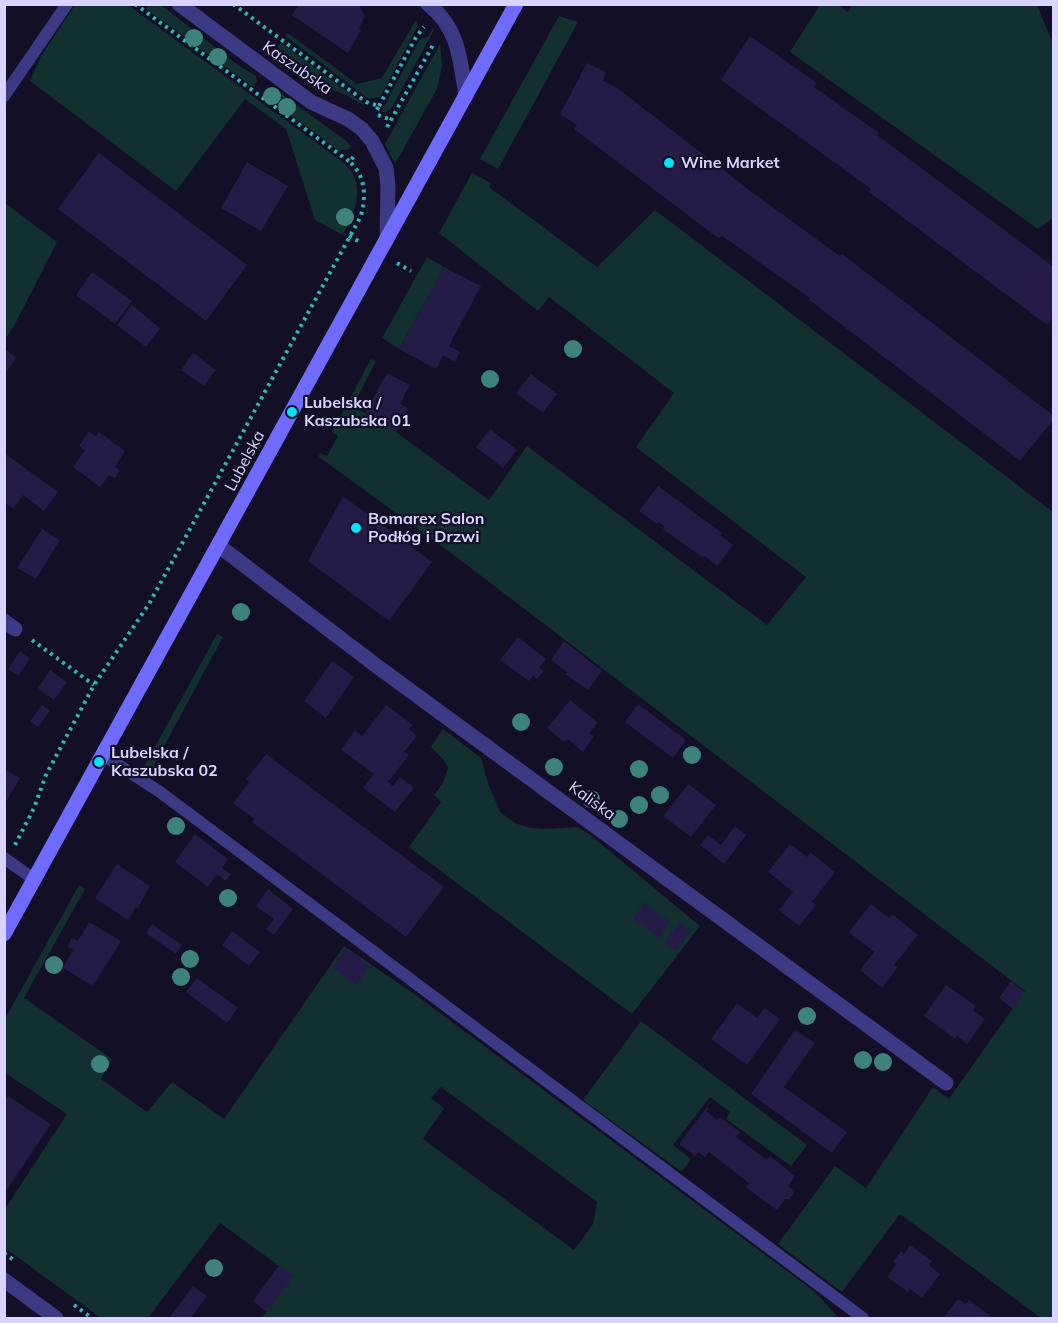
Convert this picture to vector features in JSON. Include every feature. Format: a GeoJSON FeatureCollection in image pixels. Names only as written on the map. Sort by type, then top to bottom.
{"type":"FeatureCollection","features":[{"type":"Feature","properties":{"kind":"main road","name":"Lubelska"},"geometry":{"type":"LineString","coordinates":[[4,934],[516,4]]}},
{"type":"Feature","properties":{"kind":"street","name":"Kaszubska"},"geometry":{"type":"LineString","coordinates":[[179,4],[310,102],[348,119],[362,129],[376,148],[386,168],[387,239]]}},
{"type":"Feature","properties":{"kind":"street"},"geometry":{"type":"LineString","coordinates":[[428,4],[446,21],[452,32],[466,96]]}},
{"type":"Feature","properties":{"kind":"street","name":"Kaliska"},"geometry":{"type":"LineString","coordinates":[[219,546],[378,667],[946,1083]]}},
{"type":"Feature","properties":{"kind":"street"},"geometry":{"type":"LineString","coordinates":[[4,1280],[56,1318]]}},
{"type":"Feature","properties":{"kind":"lane"},"geometry":{"type":"LineString","coordinates":[[4,96],[67,4]]}},
{"type":"Feature","properties":{"kind":"lane"},"geometry":{"type":"LineString","coordinates":[[103,755],[160,792],[863,1318]]}},
{"type":"Feature","properties":{"kind":"lane"},"geometry":{"type":"LineString","coordinates":[[6,859],[34,880]]}},
{"type":"Feature","properties":{"kind":"path"},"geometry":{"type":"LineString","coordinates":[[6,859],[34,808],[46,775],[94,685],[149,604],[361,216],[364,199],[362,178],[350,162],[135,4]]}},
{"type":"Feature","properties":{"kind":"path"},"geometry":{"type":"LineString","coordinates":[[233,4],[366,102],[379,106]]}},
{"type":"Feature","properties":{"kind":"path"},"geometry":{"type":"LineString","coordinates":[[350,162],[416,37],[426,25]]}},
{"type":"Feature","properties":{"kind":"path"},"geometry":{"type":"LineString","coordinates":[[376,148],[437,37]]}},
{"type":"Feature","properties":{"kind":"path"},"geometry":{"type":"LineString","coordinates":[[10,625],[94,685]]}},
{"type":"Feature","properties":{"kind":"green space"},"geometry":{"type":"Polygon","coordinates":[[[75,5],[128,5],[344,163],[356,180],[357,198],[352,217],[343,235],[315,220],[286,129],[245,99],[176,191],[30,81],[41,56],[75,5]]]}},
{"type":"Feature","properties":{"kind":"green space"},"geometry":{"type":"Polygon","coordinates":[[[149,5],[161,5],[238,65],[256,76],[257,81],[253,87],[146,9],[149,5]]]}},
{"type":"Feature","properties":{"kind":"green space"},"geometry":{"type":"Polygon","coordinates":[[[820,5],[838,5],[848,12],[852,5],[1037,5],[1053,44],[1053,218],[1038,229],[790,52],[820,5]]]}},
{"type":"Feature","properties":{"kind":"green space"},"geometry":{"type":"Polygon","coordinates":[[[559,16],[578,22],[498,169],[480,159],[559,16]]]}},
{"type":"Feature","properties":{"kind":"green space"},"geometry":{"type":"Polygon","coordinates":[[[416,20],[418,26],[380,97],[369,99],[285,36],[288,33],[357,84],[382,78],[416,20]]]}},
{"type":"Feature","properties":{"kind":"green space"},"geometry":{"type":"Polygon","coordinates":[[[433,28],[434,30],[391,109],[381,112],[420,39],[428,37],[433,28]]]}},
{"type":"Feature","properties":{"kind":"green space"},"geometry":{"type":"Polygon","coordinates":[[[281,43],[365,106],[346,95],[318,85],[278,56],[278,46],[281,43]]]}},
{"type":"Feature","properties":{"kind":"green space"},"geometry":{"type":"Polygon","coordinates":[[[440,44],[442,66],[437,89],[395,164],[385,144],[440,44]]]}},
{"type":"Feature","properties":{"kind":"green space"},"geometry":{"type":"Polygon","coordinates":[[[279,92],[345,140],[351,146],[349,149],[339,151],[268,98],[271,94],[279,92]]]}},
{"type":"Feature","properties":{"kind":"green space"},"geometry":{"type":"Polygon","coordinates":[[[472,173],[491,183],[489,187],[597,267],[655,210],[1053,512],[1053,1318],[1041,1318],[900,1214],[842,1292],[778,1244],[835,1166],[866,1188],[933,1087],[949,1099],[1025,991],[459,559],[319,457],[320,453],[327,456],[338,436],[332,432],[371,359],[376,361],[353,406],[396,432],[489,500],[527,446],[767,625],[806,577],[636,447],[674,393],[549,297],[538,311],[439,233],[472,173]]]}},
{"type":"Feature","properties":{"kind":"green space"},"geometry":{"type":"Polygon","coordinates":[[[5,203],[57,242],[13,328],[5,339],[5,203]]]}},
{"type":"Feature","properties":{"kind":"green space"},"geometry":{"type":"Polygon","coordinates":[[[427,257],[444,267],[399,349],[382,338],[427,257]]]}},
{"type":"Feature","properties":{"kind":"green space"},"geometry":{"type":"Polygon","coordinates":[[[217,634],[223,637],[149,774],[144,767],[217,634]]]}},
{"type":"Feature","properties":{"kind":"green space"},"geometry":{"type":"Polygon","coordinates":[[[443,729],[481,758],[500,812],[515,823],[530,828],[577,827],[589,834],[700,926],[632,1014],[409,847],[441,802],[434,795],[443,783],[448,768],[431,747],[443,729]]]}},
{"type":"Feature","properties":{"kind":"green space"},"geometry":{"type":"Polygon","coordinates":[[[79,885],[85,889],[24,998],[112,1059],[101,1079],[147,1112],[172,1082],[224,1119],[344,946],[417,996],[815,1292],[839,1318],[262,1318],[293,1276],[220,1223],[148,1318],[101,1318],[5,1248],[5,1209],[67,1114],[5,1073],[5,1019],[79,885]],[[441,1087],[431,1098],[444,1108],[423,1139],[574,1250],[593,1224],[597,1202],[441,1087]]]}},
{"type":"Feature","properties":{"kind":"green space"},"geometry":{"type":"Polygon","coordinates":[[[641,1021],[807,1145],[791,1166],[726,1119],[730,1112],[710,1097],[673,1145],[691,1159],[682,1172],[583,1100],[641,1021]]]}},
{"type":"Feature","properties":{"kind":"building"},"geometry":{"type":"Polygon","coordinates":[[[299,4],[359,4],[365,16],[359,29],[361,30],[348,53],[292,15],[299,4]]]}},
{"type":"Feature","properties":{"kind":"building"},"geometry":{"type":"Polygon","coordinates":[[[750,36],[817,83],[814,87],[879,133],[877,135],[1054,267],[1054,316],[1047,325],[869,192],[871,189],[721,80],[750,36]]]}},
{"type":"Feature","properties":{"kind":"building"},"geometry":{"type":"Polygon","coordinates":[[[587,63],[606,72],[603,81],[616,87],[753,193],[840,256],[842,254],[1054,416],[1054,419],[1020,461],[808,299],[810,298],[722,236],[718,238],[574,129],[577,125],[560,114],[587,63]]]}},
{"type":"Feature","properties":{"kind":"building"},"geometry":{"type":"Polygon","coordinates":[[[99,153],[247,265],[206,321],[58,209],[99,153]]]}},
{"type":"Feature","properties":{"kind":"building"},"geometry":{"type":"Polygon","coordinates":[[[247,162],[288,186],[261,231],[221,208],[247,162]]]}},
{"type":"Feature","properties":{"kind":"building"},"geometry":{"type":"Polygon","coordinates":[[[444,267],[481,286],[449,346],[460,352],[455,362],[443,355],[436,369],[399,349],[444,267]]]}},
{"type":"Feature","properties":{"kind":"building"},"geometry":{"type":"Polygon","coordinates":[[[92,272],[132,301],[115,324],[76,295],[92,272]]]}},
{"type":"Feature","properties":{"kind":"building"},"geometry":{"type":"Polygon","coordinates":[[[132,305],[160,328],[146,347],[117,325],[132,305]]]}},
{"type":"Feature","properties":{"kind":"building"},"geometry":{"type":"Polygon","coordinates":[[[5,349],[16,358],[5,374],[5,349]]]}},
{"type":"Feature","properties":{"kind":"building"},"geometry":{"type":"Polygon","coordinates":[[[193,353],[216,370],[204,386],[181,370],[193,353]]]}},
{"type":"Feature","properties":{"kind":"building"},"geometry":{"type":"Polygon","coordinates":[[[387,373],[410,385],[400,404],[408,408],[396,432],[365,413],[387,373]]]}},
{"type":"Feature","properties":{"kind":"building"},"geometry":{"type":"Polygon","coordinates":[[[531,374],[557,394],[543,413],[516,393],[531,374]]]}},
{"type":"Feature","properties":{"kind":"building"},"geometry":{"type":"Polygon","coordinates":[[[490,429],[517,450],[503,468],[476,447],[490,429]]]}},
{"type":"Feature","properties":{"kind":"building"},"geometry":{"type":"Polygon","coordinates":[[[89,431],[96,436],[99,432],[125,451],[115,467],[120,470],[115,478],[109,475],[100,487],[73,467],[85,450],[79,446],[89,431]]]}},
{"type":"Feature","properties":{"kind":"building"},"geometry":{"type":"Polygon","coordinates":[[[4,453],[58,492],[44,511],[23,495],[13,509],[4,502],[4,453]]]}},
{"type":"Feature","properties":{"kind":"building"},"geometry":{"type":"Polygon","coordinates":[[[658,486],[722,533],[720,535],[733,545],[717,566],[663,529],[664,526],[658,522],[657,524],[639,511],[658,486]]]}},
{"type":"Feature","properties":{"kind":"building","name":"Bomarex Salon Podłóg i Drzwi"},"geometry":{"type":"Polygon","coordinates":[[[343,496],[432,562],[389,621],[308,561],[343,496]]]}},
{"type":"Feature","properties":{"kind":"building"},"geometry":{"type":"Polygon","coordinates":[[[42,529],[60,540],[36,579],[17,568],[42,529]]]}},
{"type":"Feature","properties":{"kind":"building"},"geometry":{"type":"Polygon","coordinates":[[[518,637],[546,659],[539,668],[544,671],[537,679],[533,676],[529,681],[500,660],[518,637]]]}},
{"type":"Feature","properties":{"kind":"building"},"geometry":{"type":"Polygon","coordinates":[[[564,641],[602,671],[588,690],[565,674],[567,672],[551,660],[564,641]]]}},
{"type":"Feature","properties":{"kind":"building"},"geometry":{"type":"Polygon","coordinates":[[[20,651],[30,659],[18,676],[8,669],[20,651]]]}},
{"type":"Feature","properties":{"kind":"building"},"geometry":{"type":"Polygon","coordinates":[[[332,661],[354,677],[326,718],[304,701],[332,661]]]}},
{"type":"Feature","properties":{"kind":"building"},"geometry":{"type":"Polygon","coordinates":[[[50,670],[67,682],[54,700],[38,688],[50,670]]]}},
{"type":"Feature","properties":{"kind":"building"},"geometry":{"type":"Polygon","coordinates":[[[570,700],[598,723],[589,733],[594,736],[583,752],[568,739],[564,742],[547,728],[570,700]]]}},
{"type":"Feature","properties":{"kind":"building"},"geometry":{"type":"Polygon","coordinates":[[[638,704],[686,740],[673,758],[625,722],[638,704]]]}},
{"type":"Feature","properties":{"kind":"building"},"geometry":{"type":"Polygon","coordinates":[[[42,705],[50,711],[38,727],[30,721],[42,705]]]}},
{"type":"Feature","properties":{"kind":"building"},"geometry":{"type":"Polygon","coordinates":[[[386,705],[413,725],[409,729],[417,736],[404,752],[409,755],[388,782],[393,786],[400,777],[414,788],[395,812],[363,788],[374,774],[341,750],[355,730],[362,736],[386,705]]]}},
{"type":"Feature","properties":{"kind":"building"},"geometry":{"type":"Polygon","coordinates":[[[266,754],[444,887],[406,937],[252,822],[254,819],[233,803],[249,782],[246,779],[266,754]]]}},
{"type":"Feature","properties":{"kind":"building"},"geometry":{"type":"Polygon","coordinates":[[[4,769],[20,778],[4,805],[4,769]]]}},
{"type":"Feature","properties":{"kind":"building"},"geometry":{"type":"Polygon","coordinates":[[[688,784],[716,805],[691,837],[663,816],[688,784]]]}},
{"type":"Feature","properties":{"kind":"building"},"geometry":{"type":"Polygon","coordinates":[[[735,826],[746,835],[724,864],[700,845],[708,835],[721,845],[735,826]]]}},
{"type":"Feature","properties":{"kind":"building"},"geometry":{"type":"Polygon","coordinates":[[[195,834],[228,859],[222,868],[231,874],[226,881],[217,874],[208,887],[175,862],[195,834]]]}},
{"type":"Feature","properties":{"kind":"building"},"geometry":{"type":"Polygon","coordinates":[[[790,844],[807,857],[810,852],[835,872],[812,902],[816,905],[799,926],[779,910],[793,892],[768,872],[790,844]]]}},
{"type":"Feature","properties":{"kind":"building"},"geometry":{"type":"Polygon","coordinates":[[[117,864],[150,886],[138,908],[136,907],[128,920],[95,898],[117,864]]]}},
{"type":"Feature","properties":{"kind":"building"},"geometry":{"type":"Polygon","coordinates":[[[268,889],[293,909],[274,935],[266,929],[274,919],[256,906],[268,889]]]}},
{"type":"Feature","properties":{"kind":"building"},"geometry":{"type":"Polygon","coordinates":[[[645,902],[670,922],[659,938],[633,919],[645,902]]]}},
{"type":"Feature","properties":{"kind":"building"},"geometry":{"type":"Polygon","coordinates":[[[871,904],[889,918],[892,914],[918,935],[894,965],[898,967],[882,988],[860,970],[874,952],[849,932],[871,904]]]}},
{"type":"Feature","properties":{"kind":"building"},"geometry":{"type":"Polygon","coordinates":[[[89,922],[121,941],[93,986],[63,968],[73,950],[67,946],[72,938],[78,941],[89,922]]]}},
{"type":"Feature","properties":{"kind":"building"},"geometry":{"type":"Polygon","coordinates":[[[680,922],[691,931],[676,951],[664,942],[680,922]]]}},
{"type":"Feature","properties":{"kind":"building"},"geometry":{"type":"Polygon","coordinates":[[[152,924],[182,945],[176,954],[146,933],[152,924]]]}},
{"type":"Feature","properties":{"kind":"building"},"geometry":{"type":"Polygon","coordinates":[[[232,931],[260,952],[249,966],[222,945],[232,931]]]}},
{"type":"Feature","properties":{"kind":"building"},"geometry":{"type":"Polygon","coordinates":[[[346,948],[370,966],[356,985],[332,967],[346,948]]]}},
{"type":"Feature","properties":{"kind":"building"},"geometry":{"type":"Polygon","coordinates":[[[197,978],[238,1008],[227,1023],[186,992],[197,978]]]}},
{"type":"Feature","properties":{"kind":"building"},"geometry":{"type":"Polygon","coordinates":[[[1011,981],[1025,992],[1013,1009],[999,998],[1011,981]]]}},
{"type":"Feature","properties":{"kind":"building"},"geometry":{"type":"Polygon","coordinates":[[[946,985],[976,1006],[973,1010],[985,1019],[967,1044],[957,1036],[955,1039],[924,1016],[946,985]]]}},
{"type":"Feature","properties":{"kind":"building"},"geometry":{"type":"Polygon","coordinates":[[[737,1003],[757,1018],[765,1008],[780,1019],[747,1065],[711,1039],[737,1003]]]}},
{"type":"Feature","properties":{"kind":"building"},"geometry":{"type":"Polygon","coordinates":[[[795,1030],[815,1043],[784,1087],[847,1132],[832,1153],[751,1094],[795,1030]]]}},
{"type":"Feature","properties":{"kind":"building"},"geometry":{"type":"Polygon","coordinates":[[[8,1096],[51,1124],[4,1194],[4,1102],[8,1096]]]}},
{"type":"Feature","properties":{"kind":"building"},"geometry":{"type":"Polygon","coordinates":[[[707,1107],[709,1108],[706,1111],[717,1120],[720,1117],[740,1132],[736,1137],[767,1160],[770,1156],[795,1176],[788,1186],[794,1194],[789,1199],[785,1199],[777,1210],[746,1187],[749,1183],[709,1152],[705,1157],[698,1152],[695,1156],[679,1144],[707,1107]]]}},
{"type":"Feature","properties":{"kind":"building"},"geometry":{"type":"Polygon","coordinates":[[[910,1245],[932,1261],[929,1265],[940,1274],[922,1298],[910,1289],[908,1292],[887,1277],[896,1264],[893,1262],[901,1251],[904,1254],[910,1245]]]}},
{"type":"Feature","properties":{"kind":"building"},"geometry":{"type":"Polygon","coordinates":[[[279,1265],[294,1276],[267,1312],[253,1301],[279,1265]]]}},
{"type":"Feature","properties":{"kind":"building"},"geometry":{"type":"Polygon","coordinates":[[[193,1286],[207,1296],[191,1318],[169,1318],[193,1286]]]}},
{"type":"Feature","properties":{"kind":"building"},"geometry":{"type":"Polygon","coordinates":[[[958,1299],[966,1304],[969,1300],[992,1317],[943,1318],[958,1299]]]}},
{"type":"Feature","properties":{"kind":"place","name":"Wine Market"},"geometry":{"type":"Point","coordinates":[669,163]}},
{"type":"Feature","properties":{"kind":"place","name":"Lubelska / Kaszubska 01"},"geometry":{"type":"Point","coordinates":[292,412]}},
{"type":"Feature","properties":{"kind":"place","name":"Bomarex Salon Podłóg i Drzwi"},"geometry":{"type":"Point","coordinates":[356,528]}},
{"type":"Feature","properties":{"kind":"place","name":"Lubelska / Kaszubska 02"},"geometry":{"type":"Point","coordinates":[99,762]}}]}
